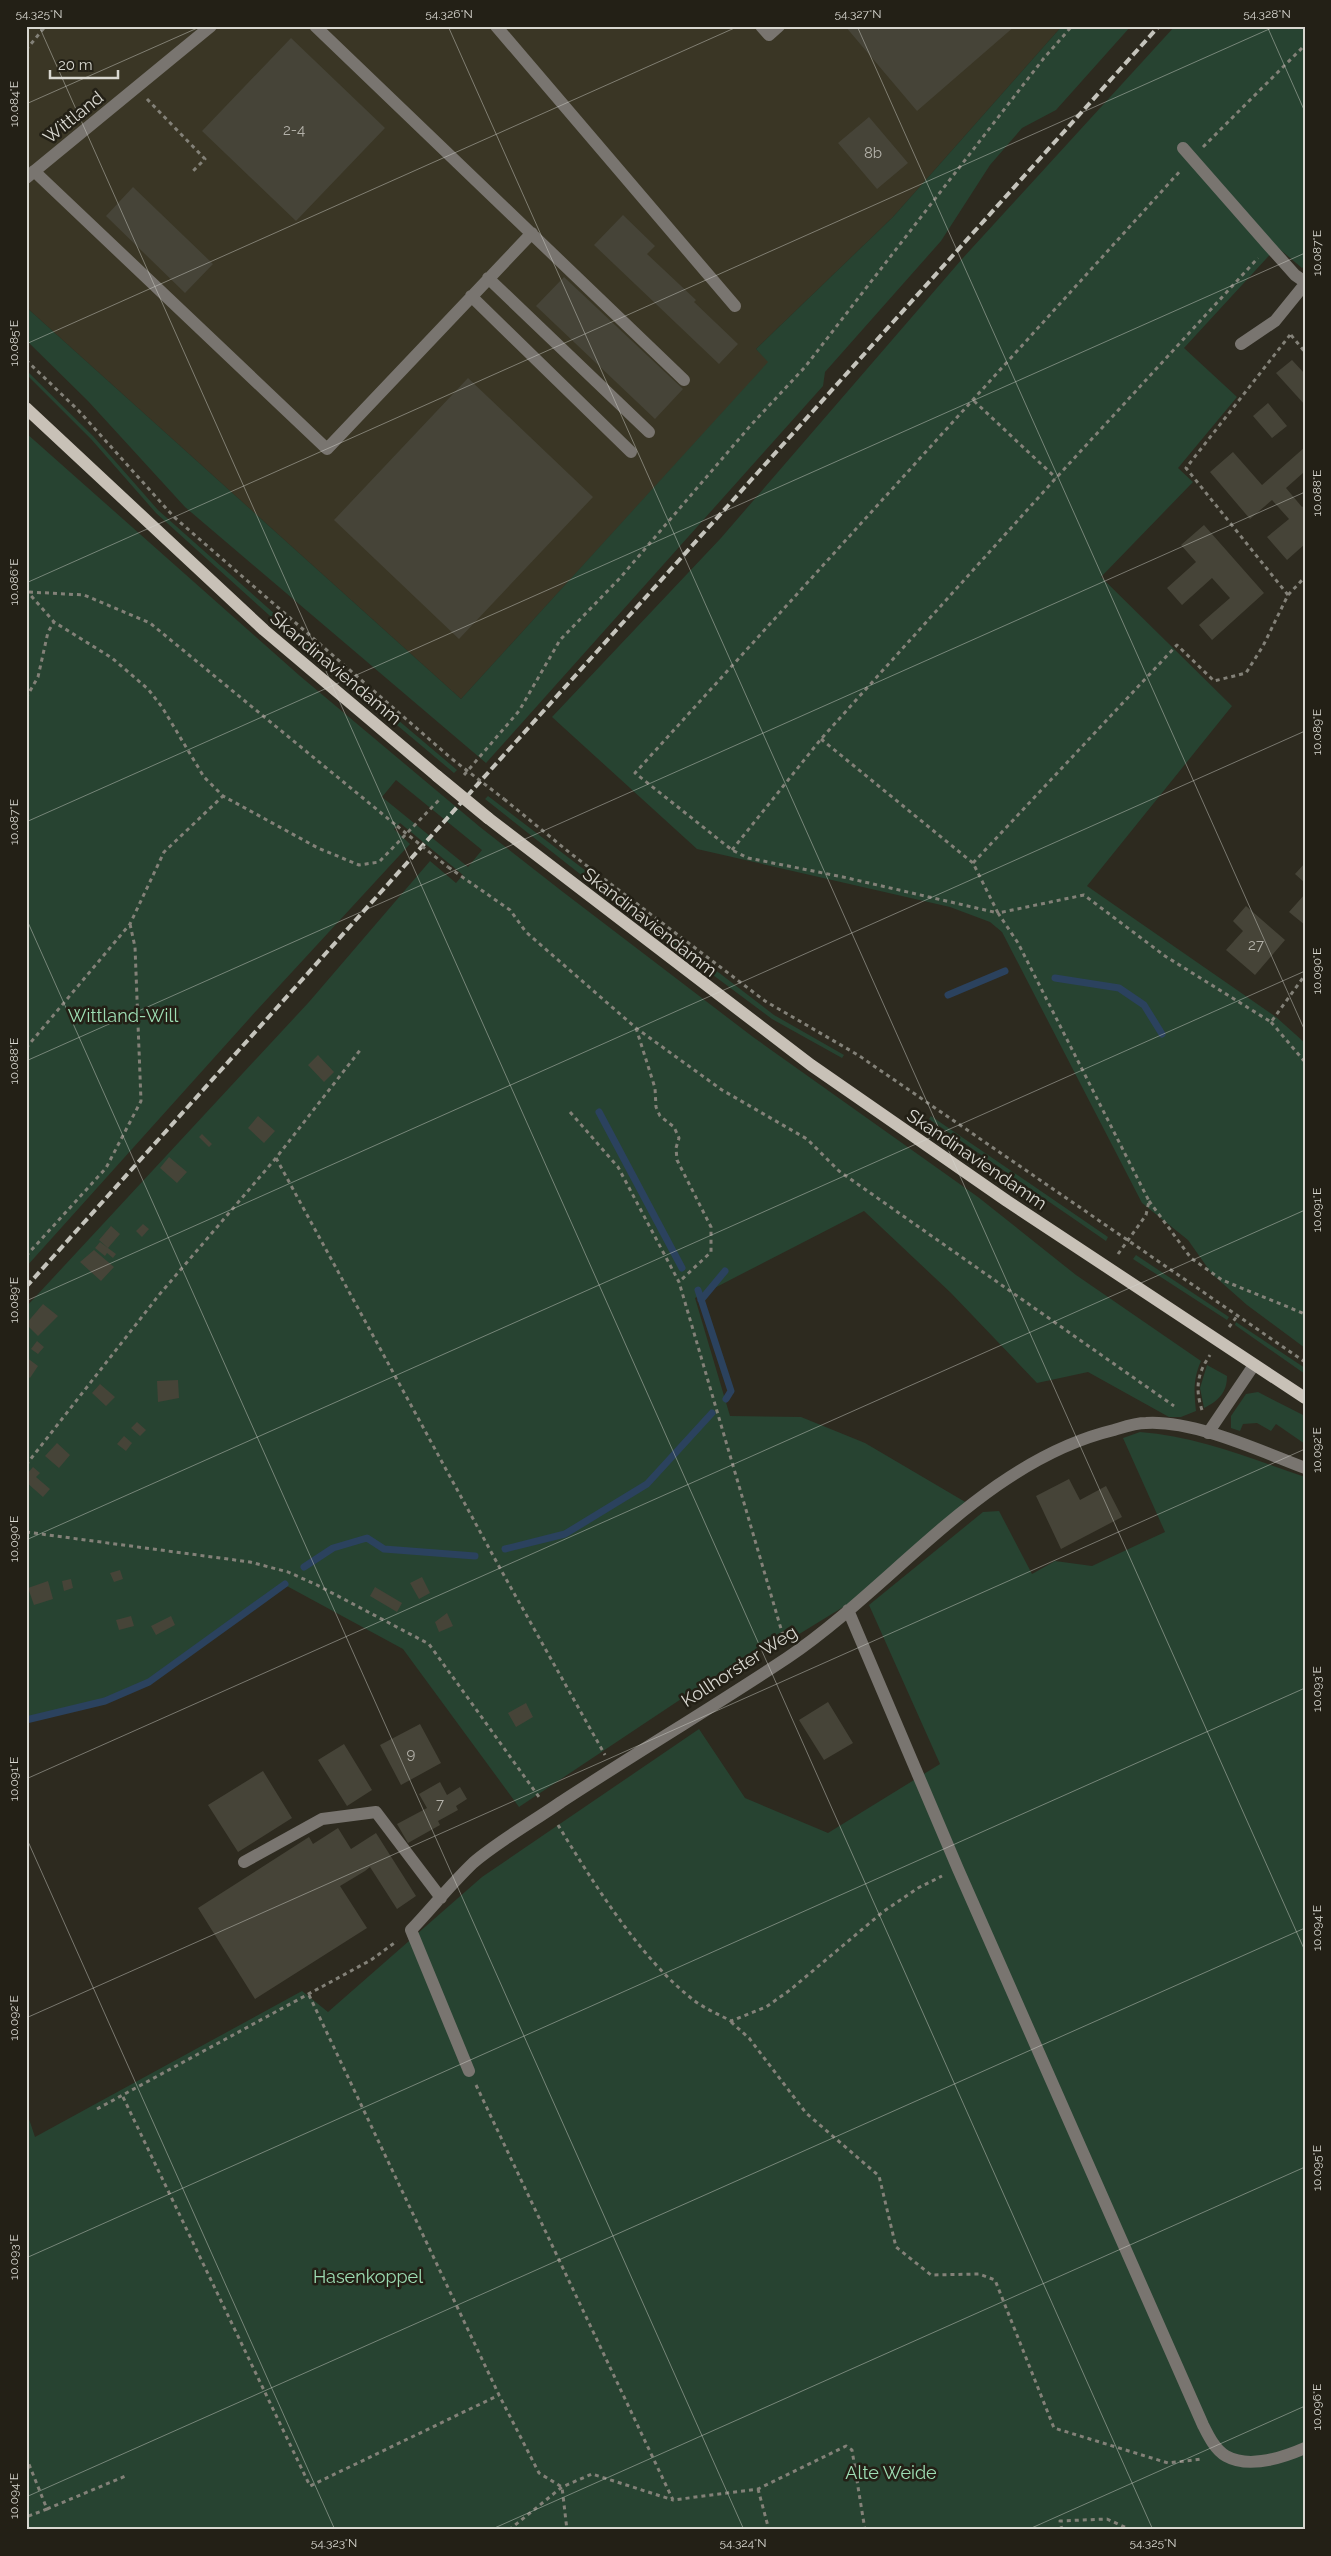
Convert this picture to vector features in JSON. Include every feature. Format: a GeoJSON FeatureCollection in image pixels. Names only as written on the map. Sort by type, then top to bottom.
{"type":"FeatureCollection","features":[{"type":"Feature","properties":{"kind":"main road","name":"Skandinaviendamm"},"geometry":{"type":"LineString","coordinates":[[26,408],[264,630],[488,818],[811,1066],[1007,1201],[1305,1398]]}},
{"type":"Feature","properties":{"kind":"street","name":"Wittland"},"geometry":{"type":"LineString","coordinates":[[30,175],[211,26]]}},
{"type":"Feature","properties":{"kind":"street"},"geometry":{"type":"LineString","coordinates":[[315,26],[684,380]]}},
{"type":"Feature","properties":{"kind":"street"},"geometry":{"type":"LineString","coordinates":[[496,26],[735,306]]}},
{"type":"Feature","properties":{"kind":"street"},"geometry":{"type":"LineString","coordinates":[[761,26],[769,35],[778,26]]}},
{"type":"Feature","properties":{"kind":"street"},"geometry":{"type":"LineString","coordinates":[[1183,148],[1294,275],[1305,283],[1275,321],[1242,344]]}},
{"type":"Feature","properties":{"kind":"street"},"geometry":{"type":"LineString","coordinates":[[30,175],[326,449],[532,233]]}},
{"type":"Feature","properties":{"kind":"street"},"geometry":{"type":"LineString","coordinates":[[488,278],[649,432]]}},
{"type":"Feature","properties":{"kind":"street"},"geometry":{"type":"LineString","coordinates":[[472,296],[631,452]]}},
{"type":"Feature","properties":{"kind":"street"},"geometry":{"type":"LineString","coordinates":[[1208,1432],[1254,1365]]}},
{"type":"Feature","properties":{"kind":"street","name":"Kollhorster Weg"},"geometry":{"type":"LineString","coordinates":[[411,1930],[474,1862],[612,1768],[789,1656],[848,1610],[978,1501],[1011,1476],[1056,1450],[1090,1436],[1145,1422],[1174,1425],[1208,1432],[1305,1468]]}},
{"type":"Feature","properties":{"kind":"street"},"geometry":{"type":"LineString","coordinates":[[848,1610],[958,1870],[1203,2425],[1217,2448],[1225,2456],[1254,2462],[1275,2458],[1305,2448]]}},
{"type":"Feature","properties":{"kind":"street"},"geometry":{"type":"LineString","coordinates":[[244,1862],[322,1819],[376,1812],[441,1898]]}},
{"type":"Feature","properties":{"kind":"street"},"geometry":{"type":"LineString","coordinates":[[411,1930],[469,2071]]}},
{"type":"Feature","properties":{"kind":"path"},"geometry":{"type":"LineString","coordinates":[[463,776],[519,711],[560,640],[620,578],[751,425],[805,366],[1044,58],[1072,26]]}},
{"type":"Feature","properties":{"kind":"path"},"geometry":{"type":"LineString","coordinates":[[26,50],[44,28]]}},
{"type":"Feature","properties":{"kind":"path"},"geometry":{"type":"LineString","coordinates":[[1305,45],[1193,158],[634,773],[732,850],[748,858],[843,877],[998,913],[1084,895],[1164,956],[1271,1022],[1305,1062]]}},
{"type":"Feature","properties":{"kind":"path"},"geometry":{"type":"LineString","coordinates":[[137,87],[156,111],[205,159],[192,172]]}},
{"type":"Feature","properties":{"kind":"path"},"geometry":{"type":"LineString","coordinates":[[732,850],[821,740],[1056,478],[1269,246]]}},
{"type":"Feature","properties":{"kind":"path"},"geometry":{"type":"LineString","coordinates":[[1275,321],[1305,352]]}},
{"type":"Feature","properties":{"kind":"path"},"geometry":{"type":"LineString","coordinates":[[1288,596],[1186,468],[1290,335]]}},
{"type":"Feature","properties":{"kind":"path"},"geometry":{"type":"LineString","coordinates":[[26,360],[78,410],[174,517],[452,759],[570,853],[765,1001],[858,1055],[1305,1362]]}},
{"type":"Feature","properties":{"kind":"path"},"geometry":{"type":"LineString","coordinates":[[974,400],[1056,478]]}},
{"type":"Feature","properties":{"kind":"path"},"geometry":{"type":"LineString","coordinates":[[973,863],[1176,645],[1214,682],[1246,673],[1263,646],[1288,596],[1305,577]]}},
{"type":"Feature","properties":{"kind":"path"},"geometry":{"type":"LineString","coordinates":[[27,591],[54,622],[112,658],[148,689],[162,707],[204,778],[223,796],[318,848],[359,865],[379,862],[442,798]]}},
{"type":"Feature","properties":{"kind":"path"},"geometry":{"type":"LineString","coordinates":[[27,591],[84,595],[150,623],[448,867],[510,910],[526,932],[636,1028],[722,1090],[807,1139],[839,1171],[1181,1411]]}},
{"type":"Feature","properties":{"kind":"path"},"geometry":{"type":"LineString","coordinates":[[26,698],[38,678],[48,632],[54,622]]}},
{"type":"Feature","properties":{"kind":"path"},"geometry":{"type":"LineString","coordinates":[[821,740],[973,863],[998,913],[1018,944],[1149,1201],[1191,1258],[1222,1280],[1305,1314]]}},
{"type":"Feature","properties":{"kind":"path"},"geometry":{"type":"LineString","coordinates":[[26,1048],[130,924],[164,852],[223,796]]}},
{"type":"Feature","properties":{"kind":"path"},"geometry":{"type":"LineString","coordinates":[[26,1256],[106,1168],[141,1101],[135,946],[130,924]]}},
{"type":"Feature","properties":{"kind":"path"},"geometry":{"type":"LineString","coordinates":[[1271,1022],[1305,975]]}},
{"type":"Feature","properties":{"kind":"path"},"geometry":{"type":"LineString","coordinates":[[636,1028],[655,1088],[656,1107],[660,1116],[674,1127],[679,1138],[678,1160],[711,1227],[710,1252],[679,1282]]}},
{"type":"Feature","properties":{"kind":"path"},"geometry":{"type":"LineString","coordinates":[[26,1465],[159,1296],[276,1158],[362,1049]]}},
{"type":"Feature","properties":{"kind":"path"},"geometry":{"type":"LineString","coordinates":[[570,1112],[618,1167],[679,1282],[789,1656]]}},
{"type":"Feature","properties":{"kind":"path"},"geometry":{"type":"LineString","coordinates":[[276,1158],[500,1570],[612,1768]]}},
{"type":"Feature","properties":{"kind":"path"},"geometry":{"type":"LineString","coordinates":[[1128,1242],[1146,1215],[1149,1201]]}},
{"type":"Feature","properties":{"kind":"path"},"geometry":{"type":"LineString","coordinates":[[1208,1432],[1196,1388],[1203,1366],[1236,1316]]}},
{"type":"Feature","properties":{"kind":"path"},"geometry":{"type":"LineString","coordinates":[[26,1532],[250,1562],[288,1572],[429,1644],[549,1810],[590,1876],[657,1967],[692,1999],[731,2022],[749,2038],[806,2114],[878,2176],[896,2247],[931,2275],[979,2274],[995,2280],[1054,2428],[1168,2464],[1225,2456]]}},
{"type":"Feature","properties":{"kind":"path"},"geometry":{"type":"LineString","coordinates":[[731,2022],[766,2007],[790,1990],[884,1911],[918,1888],[958,1870]]}},
{"type":"Feature","properties":{"kind":"path"},"geometry":{"type":"LineString","coordinates":[[97,2109],[123,2097],[372,1960],[411,1930]]}},
{"type":"Feature","properties":{"kind":"path"},"geometry":{"type":"LineString","coordinates":[[309,1995],[499,2395],[539,2473],[562,2487]]}},
{"type":"Feature","properties":{"kind":"path"},"geometry":{"type":"LineString","coordinates":[[469,2071],[673,2500]]}},
{"type":"Feature","properties":{"kind":"path"},"geometry":{"type":"LineString","coordinates":[[123,2097],[310,2486],[499,2395]]}},
{"type":"Feature","properties":{"kind":"path"},"geometry":{"type":"LineString","coordinates":[[509,2530],[562,2487],[592,2474],[673,2500],[758,2489],[846,2446],[852,2450],[865,2530]]}},
{"type":"Feature","properties":{"kind":"path"},"geometry":{"type":"LineString","coordinates":[[26,2457],[46,2509]]}},
{"type":"Feature","properties":{"kind":"path"},"geometry":{"type":"LineString","coordinates":[[26,2517],[128,2475]]}},
{"type":"Feature","properties":{"kind":"path"},"geometry":{"type":"LineString","coordinates":[[562,2487],[567,2530]]}},
{"type":"Feature","properties":{"kind":"path"},"geometry":{"type":"LineString","coordinates":[[758,2489],[769,2530]]}},
{"type":"Feature","properties":{"kind":"path"},"geometry":{"type":"LineString","coordinates":[[1062,2530],[1060,2522],[1107,2519],[1131,2530]]}},
{"type":"Feature","properties":{"kind":"shaded area"},"geometry":{"type":"Polygon","coordinates":[[[26,26],[1062,26],[893,217],[756,349],[769,362],[461,699],[26,307],[26,26]]]}},
{"type":"Feature","properties":{"kind":"green space"},"geometry":{"type":"Polygon","coordinates":[[[1062,26],[1131,26],[1056,110],[1022,128],[990,165],[941,241],[825,372],[823,386],[486,763],[185,507],[88,401],[26,340],[26,307],[461,699],[768,362],[756,349],[893,217],[1062,26]]]}},
{"type":"Feature","properties":{"kind":"green space"},"geometry":{"type":"Polygon","coordinates":[[[1175,26],[1305,26],[1305,265],[1302,268],[1277,247],[1184,348],[1237,397],[1178,468],[1193,482],[1101,577],[1232,706],[1087,886],[1276,1017],[1305,1043],[1305,1348],[1247,1305],[1212,1274],[1188,1240],[1142,1203],[1002,932],[990,922],[950,907],[697,849],[552,717],[721,538],[962,259],[1175,26]]]}},
{"type":"Feature","properties":{"kind":"green space"},"geometry":{"type":"Polygon","coordinates":[[[26,370],[93,436],[158,510],[313,648],[457,770],[454,773],[310,652],[156,513],[91,439],[26,374],[26,370]]]}},
{"type":"Feature","properties":{"kind":"green space","name":"Wittland-Will"},"geometry":{"type":"Polygon","coordinates":[[[26,433],[300,676],[480,827],[753,1037],[978,1197],[1076,1275],[1201,1361],[1195,1386],[1196,1411],[1181,1417],[1169,1417],[1088,1372],[1037,1383],[951,1293],[864,1211],[695,1298],[730,1416],[801,1417],[865,1443],[967,1503],[853,1601],[796,1636],[792,1625],[519,1807],[403,1649],[285,1585],[149,1682],[105,1701],[26,1720],[26,1307],[309,1002],[430,861],[456,883],[463,875],[400,823],[394,829],[410,844],[257,1010],[26,1267],[26,433]],[[396,780],[382,797],[468,867],[482,850],[396,780]]]}},
{"type":"Feature","properties":{"kind":"green space"},"geometry":{"type":"Polygon","coordinates":[[[488,796],[774,1015],[844,1055],[842,1058],[772,1019],[627,911],[485,799],[488,796]]]}},
{"type":"Feature","properties":{"kind":"green space"},"geometry":{"type":"Polygon","coordinates":[[[931,1116],[1108,1237],[1106,1241],[929,1119],[931,1116]]]}},
{"type":"Feature","properties":{"kind":"green space"},"geometry":{"type":"Polygon","coordinates":[[[1136,1255],[1229,1317],[1227,1320],[1133,1259],[1136,1255]]]}},
{"type":"Feature","properties":{"kind":"green space"},"geometry":{"type":"Polygon","coordinates":[[[1236,1322],[1305,1368],[1305,1374],[1235,1325],[1236,1322]]]}},
{"type":"Feature","properties":{"kind":"green space"},"geometry":{"type":"Polygon","coordinates":[[[1207,1365],[1227,1376],[1227,1382],[1221,1396],[1204,1408],[1200,1388],[1207,1365]]]}},
{"type":"Feature","properties":{"kind":"green space"},"geometry":{"type":"Polygon","coordinates":[[[1258,1392],[1305,1416],[1305,1444],[1276,1424],[1271,1431],[1257,1423],[1243,1424],[1240,1431],[1231,1428],[1231,1416],[1246,1394],[1258,1392]]]}},
{"type":"Feature","properties":{"kind":"green space"},"geometry":{"type":"Polygon","coordinates":[[[1140,1432],[1161,1434],[1203,1443],[1305,1477],[1305,2530],[26,2530],[26,2110],[35,2137],[302,1991],[328,2012],[482,1877],[699,1729],[745,1798],[828,1833],[940,1764],[869,1605],[983,1512],[999,1511],[1032,1574],[1055,1561],[1092,1566],[1165,1532],[1123,1438],[1140,1432]]]}},
{"type":"Feature","properties":{"kind":"building"},"geometry":{"type":"Polygon","coordinates":[[[845,26],[1015,26],[917,111],[845,26]]]}},
{"type":"Feature","properties":{"kind":"building"},"geometry":{"type":"Polygon","coordinates":[[[291,38],[385,128],[296,221],[202,131],[291,38]]]}},
{"type":"Feature","properties":{"kind":"building"},"geometry":{"type":"Polygon","coordinates":[[[869,117],[908,163],[877,189],[838,143],[869,117]]]}},
{"type":"Feature","properties":{"kind":"building"},"geometry":{"type":"Polygon","coordinates":[[[133,187],[213,264],[185,293],[106,216],[133,187]]]}},
{"type":"Feature","properties":{"kind":"building"},"geometry":{"type":"Polygon","coordinates":[[[623,215],[655,246],[647,254],[696,300],[694,302],[738,344],[719,364],[594,245],[623,215]]]}},
{"type":"Feature","properties":{"kind":"building"},"geometry":{"type":"Polygon","coordinates":[[[564,277],[683,389],[655,419],[536,306],[564,277]]]}},
{"type":"Feature","properties":{"kind":"building"},"geometry":{"type":"Polygon","coordinates":[[[1292,360],[1305,374],[1305,405],[1276,373],[1292,360]]]}},
{"type":"Feature","properties":{"kind":"building"},"geometry":{"type":"Polygon","coordinates":[[[468,378],[593,497],[459,639],[334,520],[468,378]]]}},
{"type":"Feature","properties":{"kind":"building"},"geometry":{"type":"Polygon","coordinates":[[[1268,403],[1287,426],[1272,438],[1253,416],[1268,403]]]}},
{"type":"Feature","properties":{"kind":"building"},"geometry":{"type":"Polygon","coordinates":[[[1305,447],[1305,475],[1303,473],[1286,488],[1302,507],[1305,505],[1305,544],[1287,560],[1267,537],[1289,519],[1272,500],[1250,519],[1210,472],[1233,452],[1262,485],[1305,447]]]}},
{"type":"Feature","properties":{"kind":"building"},"geometry":{"type":"Polygon","coordinates":[[[1204,525],[1264,593],[1212,640],[1199,625],[1230,598],[1212,578],[1182,605],[1167,588],[1196,562],[1181,545],[1204,525]]]}},
{"type":"Feature","properties":{"kind":"building"},"geometry":{"type":"Polygon","coordinates":[[[1305,863],[1305,883],[1295,874],[1305,863]]]}},
{"type":"Feature","properties":{"kind":"building"},"geometry":{"type":"Polygon","coordinates":[[[1305,894],[1305,925],[1289,912],[1305,894]]]}},
{"type":"Feature","properties":{"kind":"building"},"geometry":{"type":"Polygon","coordinates":[[[1246,906],[1285,940],[1255,975],[1226,950],[1243,931],[1233,921],[1246,906]]]}},
{"type":"Feature","properties":{"kind":"building"},"geometry":{"type":"Polygon","coordinates":[[[318,1055],[334,1072],[324,1082],[308,1065],[318,1055]]]}},
{"type":"Feature","properties":{"kind":"building"},"geometry":{"type":"Polygon","coordinates":[[[258,1116],[275,1131],[264,1143],[248,1128],[258,1116]]]}},
{"type":"Feature","properties":{"kind":"building"},"geometry":{"type":"Polygon","coordinates":[[[202,1134],[212,1144],[209,1147],[199,1137],[202,1134]]]}},
{"type":"Feature","properties":{"kind":"building"},"geometry":{"type":"Polygon","coordinates":[[[169,1157],[187,1172],[177,1183],[160,1168],[169,1157]]]}},
{"type":"Feature","properties":{"kind":"building"},"geometry":{"type":"Polygon","coordinates":[[[143,1224],[149,1229],[142,1237],[136,1231],[143,1224]]]}},
{"type":"Feature","properties":{"kind":"building"},"geometry":{"type":"Polygon","coordinates":[[[111,1226],[120,1234],[108,1248],[99,1240],[111,1226]]]}},
{"type":"Feature","properties":{"kind":"building"},"geometry":{"type":"Polygon","coordinates":[[[100,1242],[116,1254],[113,1258],[107,1253],[105,1256],[95,1248],[100,1242]]]}},
{"type":"Feature","properties":{"kind":"building"},"geometry":{"type":"Polygon","coordinates":[[[94,1250],[114,1267],[101,1281],[80,1262],[94,1250]]]}},
{"type":"Feature","properties":{"kind":"building"},"geometry":{"type":"Polygon","coordinates":[[[43,1304],[58,1316],[38,1336],[26,1324],[43,1304]]]}},
{"type":"Feature","properties":{"kind":"building"},"geometry":{"type":"Polygon","coordinates":[[[37,1341],[44,1347],[38,1354],[31,1349],[37,1341]]]}},
{"type":"Feature","properties":{"kind":"building"},"geometry":{"type":"Polygon","coordinates":[[[26,1357],[38,1366],[30,1378],[26,1375],[26,1357]]]}},
{"type":"Feature","properties":{"kind":"building"},"geometry":{"type":"Polygon","coordinates":[[[178,1380],[179,1398],[158,1402],[157,1381],[178,1380]]]}},
{"type":"Feature","properties":{"kind":"building"},"geometry":{"type":"Polygon","coordinates":[[[100,1384],[115,1397],[106,1406],[92,1393],[100,1384]]]}},
{"type":"Feature","properties":{"kind":"building"},"geometry":{"type":"Polygon","coordinates":[[[137,1422],[146,1430],[140,1436],[131,1428],[137,1422]]]}},
{"type":"Feature","properties":{"kind":"building"},"geometry":{"type":"Polygon","coordinates":[[[124,1436],[132,1443],[126,1451],[117,1444],[124,1436]]]}},
{"type":"Feature","properties":{"kind":"building"},"geometry":{"type":"Polygon","coordinates":[[[57,1443],[70,1455],[59,1468],[45,1456],[57,1443]]]}},
{"type":"Feature","properties":{"kind":"building"},"geometry":{"type":"Polygon","coordinates":[[[33,1467],[40,1473],[36,1477],[50,1489],[43,1497],[26,1482],[26,1475],[33,1467]]]}},
{"type":"Feature","properties":{"kind":"building"},"geometry":{"type":"Polygon","coordinates":[[[1069,1479],[1080,1500],[1106,1486],[1122,1517],[1061,1549],[1036,1496],[1069,1479]]]}},
{"type":"Feature","properties":{"kind":"building"},"geometry":{"type":"Polygon","coordinates":[[[120,1570],[123,1579],[114,1582],[110,1573],[120,1570]]]}},
{"type":"Feature","properties":{"kind":"building"},"geometry":{"type":"Polygon","coordinates":[[[422,1577],[430,1593],[419,1599],[410,1583],[422,1577]]]}},
{"type":"Feature","properties":{"kind":"building"},"geometry":{"type":"Polygon","coordinates":[[[71,1579],[73,1588],[64,1591],[62,1581],[71,1579]]]}},
{"type":"Feature","properties":{"kind":"building"},"geometry":{"type":"Polygon","coordinates":[[[48,1581],[53,1599],[34,1605],[28,1588],[48,1581]]]}},
{"type":"Feature","properties":{"kind":"building"},"geometry":{"type":"Polygon","coordinates":[[[375,1587],[402,1603],[397,1612],[370,1596],[375,1587]]]}},
{"type":"Feature","properties":{"kind":"building"},"geometry":{"type":"Polygon","coordinates":[[[447,1613],[453,1626],[439,1632],[435,1622],[447,1613]]]}},
{"type":"Feature","properties":{"kind":"building"},"geometry":{"type":"Polygon","coordinates":[[[131,1616],[134,1626],[119,1630],[116,1620],[131,1616]]]}},
{"type":"Feature","properties":{"kind":"building"},"geometry":{"type":"Polygon","coordinates":[[[171,1616],[175,1625],[156,1635],[151,1626],[171,1616]]]}},
{"type":"Feature","properties":{"kind":"building"},"geometry":{"type":"Polygon","coordinates":[[[828,1702],[853,1743],[824,1760],[799,1720],[828,1702]]]}},
{"type":"Feature","properties":{"kind":"building"},"geometry":{"type":"Polygon","coordinates":[[[526,1703],[533,1717],[516,1727],[508,1713],[526,1703]]]}},
{"type":"Feature","properties":{"kind":"building"},"geometry":{"type":"Polygon","coordinates":[[[420,1724],[441,1763],[401,1785],[380,1745],[420,1724]]]}},
{"type":"Feature","properties":{"kind":"building"},"geometry":{"type":"Polygon","coordinates":[[[344,1744],[372,1790],[347,1806],[318,1760],[344,1744]]]}},
{"type":"Feature","properties":{"kind":"building"},"geometry":{"type":"Polygon","coordinates":[[[263,1771],[292,1818],[238,1852],[208,1805],[263,1771]]]}},
{"type":"Feature","properties":{"kind":"building"},"geometry":{"type":"Polygon","coordinates":[[[440,1782],[447,1795],[460,1787],[467,1799],[456,1806],[458,1810],[438,1821],[440,1825],[408,1843],[397,1824],[427,1808],[419,1794],[440,1782]]]}},
{"type":"Feature","properties":{"kind":"building"},"geometry":{"type":"Polygon","coordinates":[[[338,1828],[351,1849],[376,1833],[416,1896],[397,1909],[370,1867],[340,1886],[367,1928],[255,1999],[198,1908],[309,1837],[313,1844],[338,1828]]]}},
{"type":"Feature","properties":{"kind":"waterway"},"geometry":{"type":"LineString","coordinates":[[948,995],[1005,971]]}},
{"type":"Feature","properties":{"kind":"waterway"},"geometry":{"type":"LineString","coordinates":[[1055,978],[1119,988],[1144,1005],[1162,1034]]}},
{"type":"Feature","properties":{"kind":"waterway"},"geometry":{"type":"LineString","coordinates":[[599,1112],[682,1268]]}},
{"type":"Feature","properties":{"kind":"waterway"},"geometry":{"type":"LineString","coordinates":[[701,1300],[725,1271]]}},
{"type":"Feature","properties":{"kind":"waterway"},"geometry":{"type":"LineString","coordinates":[[698,1290],[731,1391],[726,1399]]}},
{"type":"Feature","properties":{"kind":"waterway"},"geometry":{"type":"LineString","coordinates":[[505,1549],[565,1534],[647,1484],[712,1413]]}},
{"type":"Feature","properties":{"kind":"waterway"},"geometry":{"type":"LineString","coordinates":[[304,1567],[333,1548],[367,1538],[384,1549],[475,1556]]}},
{"type":"Feature","properties":{"kind":"waterway"},"geometry":{"type":"LineString","coordinates":[[26,1720],[105,1701],[149,1682],[285,1584]]}},
{"type":"Feature","properties":{"kind":"railway"},"geometry":{"type":"LineString","coordinates":[[26,1287],[1159,26]]}},
{"type":"Feature","properties":{"kind":"park label","name":"Hasenkoppel"},"geometry":{"type":"Point","coordinates":[368,2276]}},
{"type":"Feature","properties":{"kind":"park label","name":"Alte Weide"},"geometry":{"type":"Point","coordinates":[891,2472]}}]}
